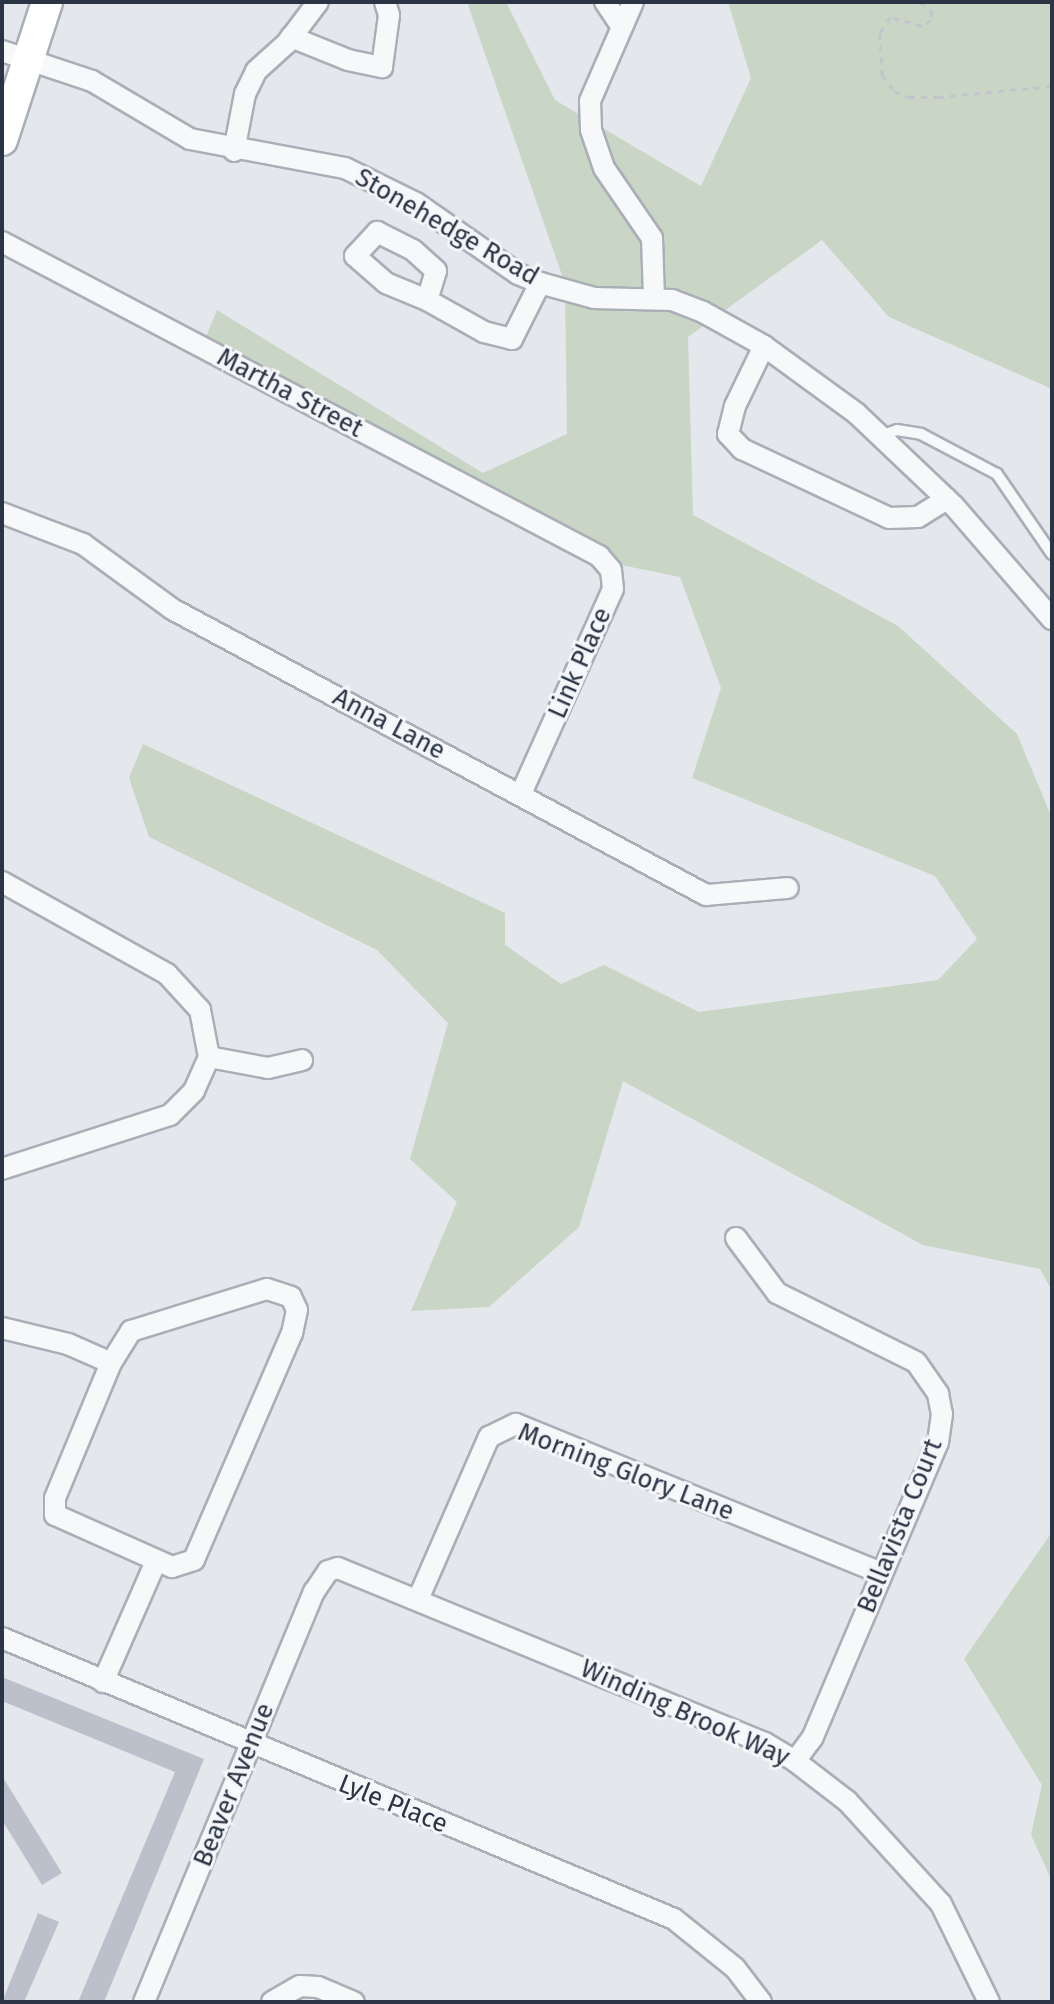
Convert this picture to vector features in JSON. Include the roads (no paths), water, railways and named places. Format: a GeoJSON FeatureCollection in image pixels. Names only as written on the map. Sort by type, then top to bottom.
{"type":"FeatureCollection","features":[{"type":"Feature","properties":{"kind":"street"},"geometry":{"type":"LineString","coordinates":[[2,140],[14,57],[47,2]]}},
{"type":"Feature","properties":{"kind":"street"},"geometry":{"type":"LineString","coordinates":[[234,151],[245,94],[256,71],[291,37],[318,2]]}},
{"type":"Feature","properties":{"kind":"street"},"geometry":{"type":"LineString","coordinates":[[291,37],[348,60],[382,67],[389,15],[385,2]]}},
{"type":"Feature","properties":{"kind":"street"},"geometry":{"type":"LineString","coordinates":[[605,2],[622,27]]}},
{"type":"Feature","properties":{"kind":"street"},"geometry":{"type":"LineString","coordinates":[[633,2],[590,101],[591,130],[604,168],[652,238],[654,298]]}},
{"type":"Feature","properties":{"kind":"street","name":"Stonehedge Road"},"geometry":{"type":"LineString","coordinates":[[14,57],[92,81],[190,139],[234,151],[345,168],[416,203],[518,274],[540,283],[594,298],[654,298],[703,312],[764,346],[880,436],[947,499],[1049,611]]}},
{"type":"Feature","properties":{"kind":"street","name":"Martha Street"},"geometry":{"type":"LineString","coordinates":[[2,242],[577,544]]}},
{"type":"Feature","properties":{"kind":"street"},"geometry":{"type":"LineString","coordinates":[[427,300],[484,332],[512,339],[540,283]]}},
{"type":"Feature","properties":{"kind":"street"},"geometry":{"type":"LineString","coordinates":[[764,346],[735,406],[728,434],[742,449],[889,518],[918,517],[947,499]]}},
{"type":"Feature","properties":{"kind":"street","name":"Anna Lane"},"geometry":{"type":"LineString","coordinates":[[2,513],[83,544],[172,609],[706,895],[788,888]]}},
{"type":"Feature","properties":{"kind":"street","name":"Link Place"},"geometry":{"type":"LineString","coordinates":[[521,794],[613,589],[611,570],[577,544]]}},
{"type":"Feature","properties":{"kind":"street"},"geometry":{"type":"LineString","coordinates":[[2,882],[167,974],[200,1010],[209,1057],[194,1091],[163,1119],[2,1169]]}},
{"type":"Feature","properties":{"kind":"street"},"geometry":{"type":"LineString","coordinates":[[209,1057],[268,1068],[302,1060]]}},
{"type":"Feature","properties":{"kind":"street","name":"Bellavista Court"},"geometry":{"type":"LineString","coordinates":[[736,1238],[777,1293],[916,1362],[938,1394],[938,1442],[813,1737],[795,1761]]}},
{"type":"Feature","properties":{"kind":"street"},"geometry":{"type":"LineString","coordinates":[[267,1289],[291,1297],[297,1310],[199,1552],[185,1567],[156,1561],[62,1521],[52,1509],[111,1363],[131,1331],[267,1289]]}},
{"type":"Feature","properties":{"kind":"street"},"geometry":{"type":"LineString","coordinates":[[2,1328],[68,1344],[111,1363]]}},
{"type":"Feature","properties":{"kind":"street","name":"Morning Glory Lane"},"geometry":{"type":"LineString","coordinates":[[419,1597],[489,1437],[516,1424],[881,1573]]}},
{"type":"Feature","properties":{"kind":"street"},"geometry":{"type":"LineString","coordinates":[[103,1682],[156,1561]]}},
{"type":"Feature","properties":{"kind":"street","name":"Winding Brook Way"},"geometry":{"type":"LineString","coordinates":[[328,1571],[347,1569],[419,1597],[765,1743],[795,1761],[847,1801],[941,1904],[989,2002]]}},
{"type":"Feature","properties":{"kind":"street","name":"Beaver Avenue"},"geometry":{"type":"LineString","coordinates":[[144,2002],[314,1592],[328,1571]]}},
{"type":"Feature","properties":{"kind":"street","name":"Lyle Place"},"geometry":{"type":"LineString","coordinates":[[2,1638],[250,1746],[674,1919],[735,1968],[761,2002]]}},
{"type":"Feature","properties":{"kind":"street"},"geometry":{"type":"LineString","coordinates":[[272,2002],[300,1986],[318,1987],[354,2002]]}},
{"type":"Feature","properties":{"kind":"lane"},"geometry":{"type":"LineString","coordinates":[[880,436],[897,430],[921,434],[997,474],[1052,554]]}}]}
